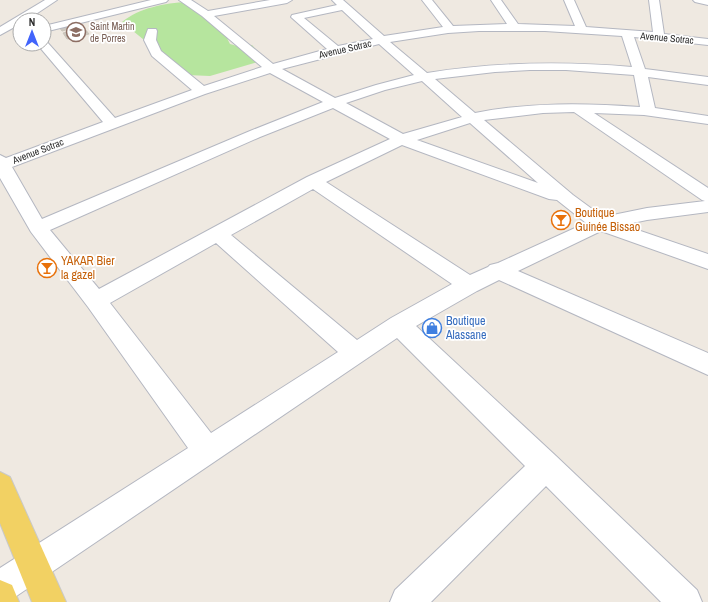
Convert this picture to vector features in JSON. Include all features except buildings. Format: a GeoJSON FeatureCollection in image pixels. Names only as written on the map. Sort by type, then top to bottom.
{"type":"FeatureCollection","features":[{"type":"Feature","properties":{"kind":"main road"},"geometry":{"type":"LineString","coordinates":[[0,487],[49,602]]}},
{"type":"Feature","properties":{"kind":"main road"},"geometry":{"type":"LineString","coordinates":[[0,597],[2,602]]}},
{"type":"Feature","properties":{"kind":"street"},"geometry":{"type":"LineString","coordinates":[[0,32],[52,0]]}},
{"type":"Feature","properties":{"kind":"street"},"geometry":{"type":"LineString","coordinates":[[52,27],[163,0]]}},
{"type":"Feature","properties":{"kind":"street"},"geometry":{"type":"LineString","coordinates":[[184,0],[206,14],[271,68],[332,103],[402,140],[567,199]]}},
{"type":"Feature","properties":{"kind":"street"},"geometry":{"type":"LineString","coordinates":[[206,14],[287,0]]}},
{"type":"Feature","properties":{"kind":"street"},"geometry":{"type":"LineString","coordinates":[[427,0],[450,30]]}},
{"type":"Feature","properties":{"kind":"street"},"geometry":{"type":"LineString","coordinates":[[496,0],[515,28]]}},
{"type":"Feature","properties":{"kind":"street"},"geometry":{"type":"LineString","coordinates":[[569,0],[583,31]]}},
{"type":"Feature","properties":{"kind":"street"},"geometry":{"type":"LineString","coordinates":[[654,0],[659,36]]}},
{"type":"Feature","properties":{"kind":"street"},"geometry":{"type":"LineString","coordinates":[[698,0],[708,2]]}},
{"type":"Feature","properties":{"kind":"street"},"geometry":{"type":"LineString","coordinates":[[336,51],[296,17],[340,3],[381,40],[425,76],[567,199],[600,224],[708,262]]}},
{"type":"Feature","properties":{"kind":"street","name":"Avenue Sotrac"},"geometry":{"type":"LineString","coordinates":[[1,164],[202,90],[271,68],[381,40],[450,30],[515,28],[659,36],[708,42]]}},
{"type":"Feature","properties":{"kind":"street"},"geometry":{"type":"LineString","coordinates":[[152,31],[150,40],[156,53],[202,90]]}},
{"type":"Feature","properties":{"kind":"street"},"geometry":{"type":"LineString","coordinates":[[627,34],[640,71],[648,110]]}},
{"type":"Feature","properties":{"kind":"street"},"geometry":{"type":"LineString","coordinates":[[0,40],[12,36]]}},
{"type":"Feature","properties":{"kind":"street"},"geometry":{"type":"LineString","coordinates":[[51,52],[112,124]]}},
{"type":"Feature","properties":{"kind":"street"},"geometry":{"type":"LineString","coordinates":[[38,228],[222,148],[332,103],[425,76],[498,68],[536,66],[584,67],[640,71],[708,81]]}},
{"type":"Feature","properties":{"kind":"street"},"geometry":{"type":"LineString","coordinates":[[579,109],[708,196]]}},
{"type":"Feature","properties":{"kind":"street"},"geometry":{"type":"LineString","coordinates":[[96,301],[313,181],[402,140],[447,124],[474,118],[523,111],[579,109],[648,110],[708,120]]}},
{"type":"Feature","properties":{"kind":"street"},"geometry":{"type":"LineString","coordinates":[[1,164],[38,228],[96,301],[206,451]]}},
{"type":"Feature","properties":{"kind":"street"},"geometry":{"type":"LineString","coordinates":[[313,181],[469,285]]}},
{"type":"Feature","properties":{"kind":"street"},"geometry":{"type":"LineString","coordinates":[[0,587],[399,325],[469,285],[497,270],[600,224],[647,214],[708,206]]}},
{"type":"Feature","properties":{"kind":"street"},"geometry":{"type":"LineString","coordinates":[[218,234],[356,354]]}},
{"type":"Feature","properties":{"kind":"street"},"geometry":{"type":"LineString","coordinates":[[497,270],[708,364]]}},
{"type":"Feature","properties":{"kind":"street"},"geometry":{"type":"LineString","coordinates":[[399,325],[685,602]]}},
{"type":"Feature","properties":{"kind":"street"},"geometry":{"type":"LineString","coordinates":[[407,602],[546,466]]}},
{"type":"Feature","properties":{"kind":"green space"},"geometry":{"type":"Polygon","coordinates":[[[187,2],[194,4],[212,14],[231,35],[227,38],[230,44],[237,46],[252,45],[265,60],[210,76],[187,75],[122,22],[136,13],[153,7],[187,2]]]}},
{"type":"Feature","properties":{"kind":"place","name":"Saint Martin de Porres"},"geometry":{"type":"Point","coordinates":[76,32]}},
{"type":"Feature","properties":{"kind":"place","name":"Boutique Guinée Bissao"},"geometry":{"type":"Point","coordinates":[561,220]}},
{"type":"Feature","properties":{"kind":"place","name":"YAKAR Bier la gazel"},"geometry":{"type":"Point","coordinates":[47,268]}},
{"type":"Feature","properties":{"kind":"place","name":"Boutique Alassane"},"geometry":{"type":"Point","coordinates":[432,328]}}]}
